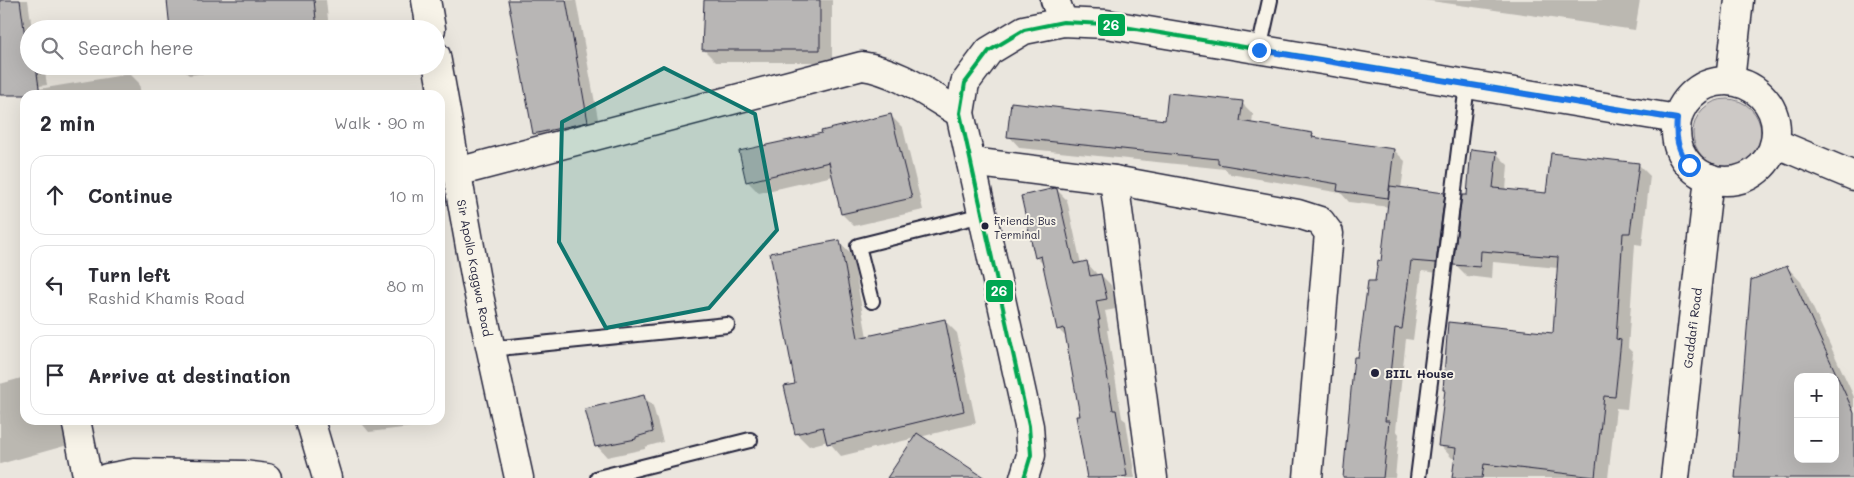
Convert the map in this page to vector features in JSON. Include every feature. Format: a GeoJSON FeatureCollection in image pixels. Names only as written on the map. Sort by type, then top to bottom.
{"type":"FeatureCollection","features":[{"type":"Feature","properties":{"kind":"street"},"geometry":{"type":"LineString","coordinates":[[426,0],[430,20]]}},
{"type":"Feature","properties":{"kind":"street"},"geometry":{"type":"LineString","coordinates":[[1730,81],[1739,0]]}},
{"type":"Feature","properties":{"kind":"street"},"geometry":{"type":"LineString","coordinates":[[1024,478],[1031,456],[1029,426],[960,113],[966,83],[989,51],[1024,30],[1059,11],[1106,24],[1677,119]]}},
{"type":"Feature","properties":{"kind":"street"},"geometry":{"type":"LineString","coordinates":[[457,172],[862,66],[880,68],[960,113]]}},
{"type":"Feature","properties":{"kind":"street","name":"Sir Apollo Kaggwa Road"},"geometry":{"type":"LineString","coordinates":[[439,75],[442,90]]}},
{"type":"Feature","properties":{"kind":"street"},"geometry":{"type":"LineString","coordinates":[[1730,81],[1742,83],[1754,89],[1771,107],[1777,131],[1772,153],[1766,162],[1741,180],[1730,181],[1710,178],[1698,173],[1682,155],[1677,144],[1677,119],[1682,106],[1691,95],[1702,87],[1716,82],[1730,81]]}},
{"type":"Feature","properties":{"kind":"street","name":"Sir Apollo Kaggwa Road"},"geometry":{"type":"LineString","coordinates":[[445,106],[477,286],[519,478]]}},
{"type":"Feature","properties":{"kind":"street"},"geometry":{"type":"LineString","coordinates":[[1775,143],[1854,176]]}},
{"type":"Feature","properties":{"kind":"street"},"geometry":{"type":"LineString","coordinates":[[971,162],[1114,180],[1298,214],[1320,221],[1329,233],[1308,478]]}},
{"type":"Feature","properties":{"kind":"street","name":"Gaddafi Road"},"geometry":{"type":"LineString","coordinates":[[1675,478],[1710,178]]}},
{"type":"Feature","properties":{"kind":"street"},"geometry":{"type":"LineString","coordinates":[[1114,180],[1152,478]]}},
{"type":"Feature","properties":{"kind":"street"},"geometry":{"type":"LineString","coordinates":[[77,425],[86,470],[90,478]]}},
{"type":"Feature","properties":{"kind":"street"},"geometry":{"type":"LineString","coordinates":[[311,425],[327,478]]}},
{"type":"Feature","properties":{"kind":"street"},"geometry":{"type":"LineString","coordinates":[[107,478],[134,473],[244,475],[267,478]]}},
{"type":"Feature","properties":{"kind":"lane"},"geometry":{"type":"LineString","coordinates":[[1259,50],[1270,0]]}},
{"type":"Feature","properties":{"kind":"lane"},"geometry":{"type":"LineString","coordinates":[[1418,478],[1467,84]]}},
{"type":"Feature","properties":{"kind":"lane"},"geometry":{"type":"LineString","coordinates":[[872,301],[858,246],[982,215]]}},
{"type":"Feature","properties":{"kind":"lane"},"geometry":{"type":"LineString","coordinates":[[490,349],[727,324]]}},
{"type":"Feature","properties":{"kind":"lane"},"geometry":{"type":"LineString","coordinates":[[598,478],[750,440]]}},
{"type":"Feature","properties":{"kind":"highlighted area"},"geometry":{"type":"Polygon","coordinates":[[[664,68],[755,114],[777,230],[709,308],[606,328],[559,242],[562,122],[664,68]]]}},
{"type":"Feature","properties":{"kind":"shaded area"},"geometry":{"type":"Polygon","coordinates":[[[1727,99],[1740,102],[1751,109],[1758,120],[1761,133],[1758,146],[1751,157],[1740,164],[1727,167],[1714,164],[1703,157],[1696,146],[1693,133],[1696,120],[1703,109],[1714,102],[1727,99]]]}},
{"type":"Feature","properties":{"kind":"building"},"geometry":{"type":"Polygon","coordinates":[[[0,0],[20,0],[23,20],[20,20],[20,75],[37,75],[39,90],[20,90],[20,95],[0,95],[0,0]]]}},
{"type":"Feature","properties":{"kind":"building"},"geometry":{"type":"Polygon","coordinates":[[[167,0],[314,0],[316,20],[169,20],[167,0]]]}},
{"type":"Feature","properties":{"kind":"building"},"geometry":{"type":"Polygon","coordinates":[[[508,0],[566,0],[588,122],[533,134],[508,0]]]}},
{"type":"Feature","properties":{"kind":"building"},"geometry":{"type":"Polygon","coordinates":[[[704,0],[820,0],[820,50],[702,50],[704,0]]]}},
{"type":"Feature","properties":{"kind":"building"},"geometry":{"type":"Polygon","coordinates":[[[1168,93],[1243,101],[1240,121],[1313,133],[1312,137],[1394,149],[1388,198],[1337,191],[1338,184],[1218,164],[1218,159],[1007,137],[1011,102],[1165,120],[1168,93]]]}},
{"type":"Feature","properties":{"kind":"building"},"geometry":{"type":"Polygon","coordinates":[[[891,114],[912,198],[841,214],[829,162],[746,182],[739,151],[822,133],[821,131],[891,114]]]}},
{"type":"Feature","properties":{"kind":"building"},"geometry":{"type":"Polygon","coordinates":[[[1471,149],[1497,152],[1493,188],[1546,193],[1551,153],[1639,163],[1630,233],[1623,233],[1616,339],[1621,340],[1615,397],[1604,396],[1595,477],[1484,464],[1482,478],[1452,478],[1456,448],[1438,446],[1445,390],[1443,390],[1448,322],[1553,333],[1558,257],[1481,251],[1480,267],[1453,265],[1462,195],[1467,195],[1471,149]]]}},
{"type":"Feature","properties":{"kind":"building"},"geometry":{"type":"Polygon","coordinates":[[[1390,186],[1445,193],[1436,263],[1411,261],[1402,329],[1395,328],[1385,421],[1389,421],[1383,478],[1343,478],[1354,357],[1358,357],[1368,281],[1375,281],[1378,260],[1381,261],[1390,186]]]}},
{"type":"Feature","properties":{"kind":"building"},"geometry":{"type":"Polygon","coordinates":[[[1057,189],[1074,264],[1087,261],[1090,276],[1101,274],[1107,299],[1096,301],[1100,320],[1098,320],[1113,410],[1116,410],[1127,476],[1087,478],[1076,416],[1080,416],[1064,328],[1057,330],[1041,256],[1035,258],[1021,196],[1057,189]]]}},
{"type":"Feature","properties":{"kind":"building"},"geometry":{"type":"Polygon","coordinates":[[[840,240],[858,338],[945,319],[964,411],[827,444],[823,427],[795,434],[784,386],[795,384],[770,253],[840,240]]]}},
{"type":"Feature","properties":{"kind":"building"},"geometry":{"type":"Polygon","coordinates":[[[1787,266],[1836,373],[1794,373],[1794,463],[1839,463],[1839,380],[1854,413],[1854,478],[1735,478],[1751,280],[1787,266]]]}},
{"type":"Feature","properties":{"kind":"building"},"geometry":{"type":"Polygon","coordinates":[[[644,395],[653,432],[636,437],[636,439],[595,447],[585,409],[644,395]]]}},
{"type":"Feature","properties":{"kind":"building"},"geometry":{"type":"Polygon","coordinates":[[[917,433],[985,478],[887,478],[917,433]]]}},
{"type":"Feature","properties":{"kind":"transit line","name":"26"},"geometry":{"type":"LineString","coordinates":[[1024,478],[1031,455],[1029,426],[960,113],[965,83],[989,51],[1024,30],[1063,22],[1106,24],[1677,119]]}},
{"type":"Feature","properties":{"kind":"place","name":"Friends Bus Terminal"},"geometry":{"type":"Point","coordinates":[985,226]}},
{"type":"Feature","properties":{"kind":"place","name":"BIIL House"},"geometry":{"type":"Point","coordinates":[1375,373]}},
{"type":"Feature","properties":{"kind":"route"},"geometry":{"type":"LineString","coordinates":[[1259,50],[1677,119],[1677,144],[1689,165]]}}]}
